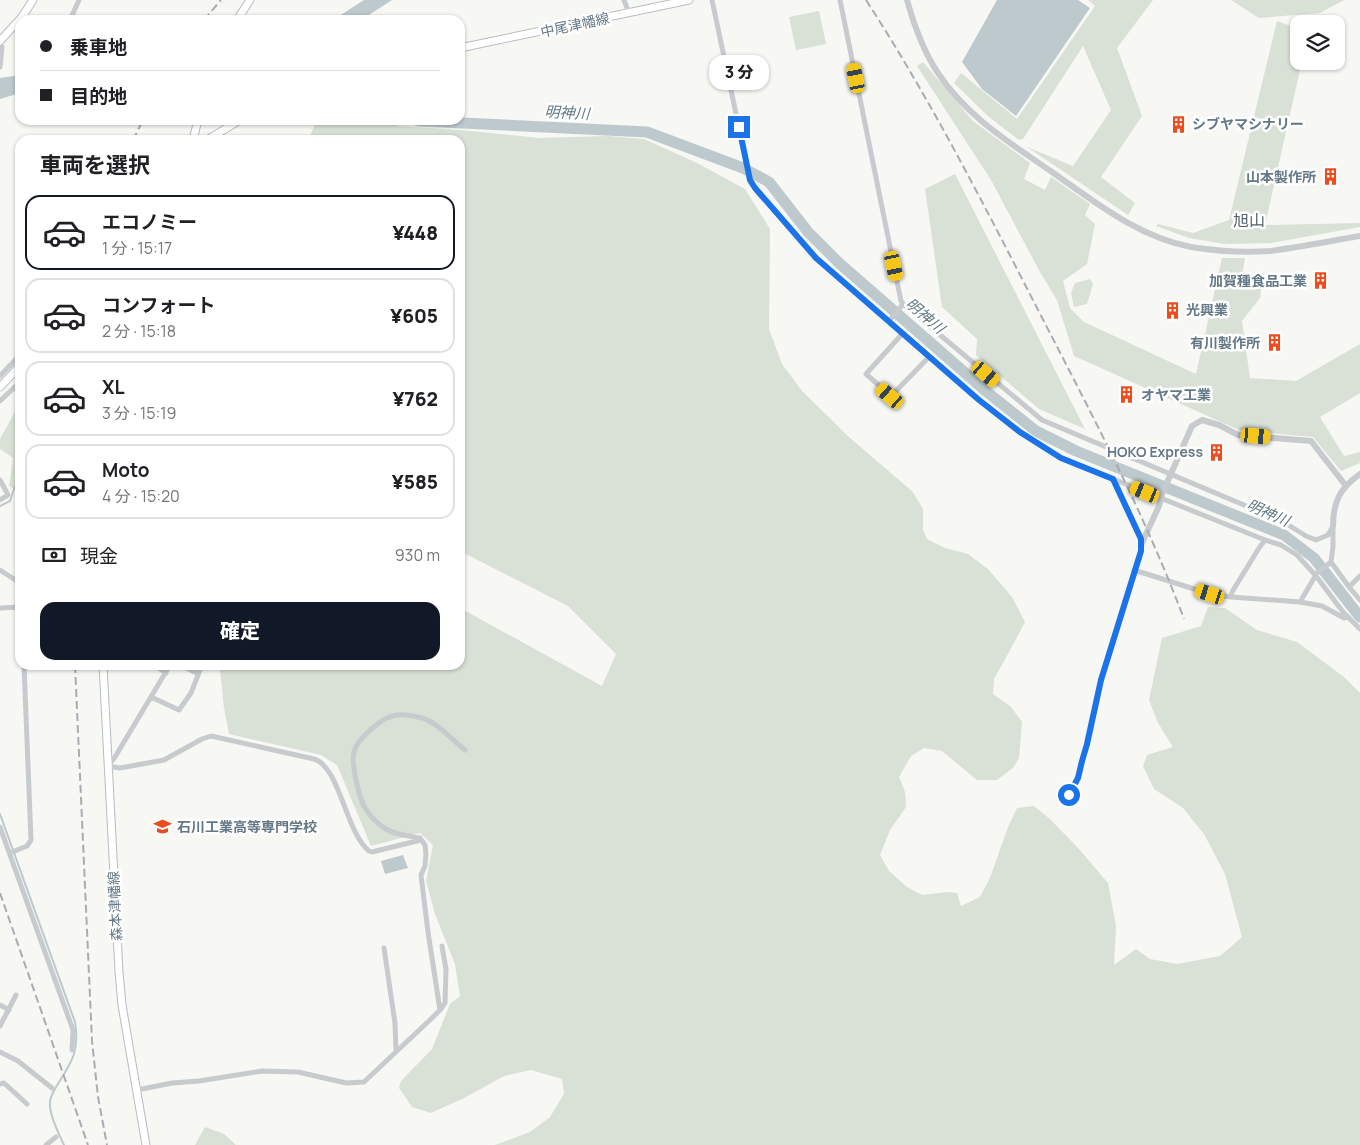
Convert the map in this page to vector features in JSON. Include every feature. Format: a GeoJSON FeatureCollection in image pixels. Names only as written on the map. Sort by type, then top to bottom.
{"type":"FeatureCollection","features":[{"type":"Feature","properties":{"kind":"main road"},"geometry":{"type":"LineString","coordinates":[[23,15],[33,0]]}},
{"type":"Feature","properties":{"kind":"main road"},"geometry":{"type":"LineString","coordinates":[[240,15],[250,0]]}},
{"type":"Feature","properties":{"kind":"main road","name":"中尾津幡線"},"geometry":{"type":"LineString","coordinates":[[465,47],[689,0]]}},
{"type":"Feature","properties":{"kind":"main road"},"geometry":{"type":"LineString","coordinates":[[0,41],[15,25]]}},
{"type":"Feature","properties":{"kind":"main road"},"geometry":{"type":"LineString","coordinates":[[215,135],[232,125]]}},
{"type":"Feature","properties":{"kind":"main road"},"geometry":{"type":"LineString","coordinates":[[0,387],[15,371]]}},
{"type":"Feature","properties":{"kind":"main road","name":"森本津幡線"},"geometry":{"type":"LineString","coordinates":[[103,670],[118,972],[146,1145]]}},
{"type":"Feature","properties":{"kind":"street"},"geometry":{"type":"LineString","coordinates":[[72,15],[79,0]]}},
{"type":"Feature","properties":{"kind":"street"},"geometry":{"type":"LineString","coordinates":[[624,0],[629,13]]}},
{"type":"Feature","properties":{"kind":"street"},"geometry":{"type":"LineString","coordinates":[[712,0],[750,180],[816,258],[890,320],[903,334],[978,399],[1020,432],[1061,458],[1162,496],[1281,545],[1297,555],[1317,574],[1348,617],[1360,630]]}},
{"type":"Feature","properties":{"kind":"street"},"geometry":{"type":"LineString","coordinates":[[840,0],[903,304],[1042,420],[1169,478],[1282,521],[1316,540],[1328,536],[1333,526]]}},
{"type":"Feature","properties":{"kind":"street"},"geometry":{"type":"LineString","coordinates":[[907,0],[914,24],[927,54],[938,74],[966,108],[997,134],[1131,225],[1161,239],[1190,247],[1237,252],[1270,251],[1360,236]]}},
{"type":"Feature","properties":{"kind":"street"},"geometry":{"type":"LineString","coordinates":[[0,45],[2,47],[0,67]]}},
{"type":"Feature","properties":{"kind":"street"},"geometry":{"type":"LineString","coordinates":[[890,320],[903,304]]}},
{"type":"Feature","properties":{"kind":"street"},"geometry":{"type":"LineString","coordinates":[[903,334],[866,374],[890,396],[929,356]]}},
{"type":"Feature","properties":{"kind":"street"},"geometry":{"type":"LineString","coordinates":[[0,376],[15,360]]}},
{"type":"Feature","properties":{"kind":"street"},"geometry":{"type":"LineString","coordinates":[[0,401],[15,387]]}},
{"type":"Feature","properties":{"kind":"street"},"geometry":{"type":"LineString","coordinates":[[1141,545],[1192,426],[1202,420],[1219,425],[1238,435],[1311,441],[1346,486]]}},
{"type":"Feature","properties":{"kind":"street"},"geometry":{"type":"LineString","coordinates":[[1300,602],[1317,574],[1331,562],[1334,547],[1333,514],[1336,501],[1346,486],[1360,474]]}},
{"type":"Feature","properties":{"kind":"street"},"geometry":{"type":"LineString","coordinates":[[1069,795],[1078,778],[1101,680],[1141,551],[1141,539],[1113,479]]}},
{"type":"Feature","properties":{"kind":"street"},"geometry":{"type":"LineString","coordinates":[[0,480],[8,495],[0,500]]}},
{"type":"Feature","properties":{"kind":"street"},"geometry":{"type":"LineString","coordinates":[[1231,597],[1232,592],[1258,548],[1266,540]]}},
{"type":"Feature","properties":{"kind":"street"},"geometry":{"type":"LineString","coordinates":[[1331,562],[1360,600]]}},
{"type":"Feature","properties":{"kind":"street"},"geometry":{"type":"LineString","coordinates":[[0,570],[15,580]]}},
{"type":"Feature","properties":{"kind":"street"},"geometry":{"type":"LineString","coordinates":[[1134,570],[1210,594],[1300,602],[1322,606],[1344,618],[1348,617]]}},
{"type":"Feature","properties":{"kind":"street"},"geometry":{"type":"LineString","coordinates":[[1349,588],[1360,576]]}},
{"type":"Feature","properties":{"kind":"street"},"geometry":{"type":"LineString","coordinates":[[0,608],[15,608]]}},
{"type":"Feature","properties":{"kind":"street"},"geometry":{"type":"LineString","coordinates":[[13,852],[27,846],[31,840],[24,670]]}},
{"type":"Feature","properties":{"kind":"street"},"geometry":{"type":"LineString","coordinates":[[162,670],[166,673]]}},
{"type":"Feature","properties":{"kind":"street"},"geometry":{"type":"LineString","coordinates":[[168,670],[108,766],[120,768],[164,760],[211,736],[314,759],[319,761],[338,787],[349,820],[360,842],[368,851],[372,852],[421,840]]}},
{"type":"Feature","properties":{"kind":"street"},"geometry":{"type":"LineString","coordinates":[[190,670],[198,674]]}},
{"type":"Feature","properties":{"kind":"street"},"geometry":{"type":"LineString","coordinates":[[151,697],[179,710],[191,693],[200,670]]}},
{"type":"Feature","properties":{"kind":"street"},"geometry":{"type":"LineString","coordinates":[[440,1010],[421,875],[425,866],[426,854],[424,845],[420,838],[387,830],[373,818],[364,806],[352,761],[354,750],[363,737],[386,718],[395,715],[423,718],[434,724],[465,750]]}},
{"type":"Feature","properties":{"kind":"street"},"geometry":{"type":"LineString","coordinates":[[0,826],[73,1030],[72,1050]]}},
{"type":"Feature","properties":{"kind":"street"},"geometry":{"type":"LineString","coordinates":[[137,1090],[172,1083],[199,1081],[262,1071],[298,1072],[346,1083],[364,1082],[440,1010],[445,1003],[446,969],[442,946]]}},
{"type":"Feature","properties":{"kind":"street"},"geometry":{"type":"LineString","coordinates":[[384,948],[396,1051]]}},
{"type":"Feature","properties":{"kind":"street"},"geometry":{"type":"LineString","coordinates":[[0,1026],[16,995]]}},
{"type":"Feature","properties":{"kind":"street"},"geometry":{"type":"LineString","coordinates":[[0,1005],[8,1010]]}},
{"type":"Feature","properties":{"kind":"street"},"geometry":{"type":"LineString","coordinates":[[0,1052],[18,1061],[52,1088]]}},
{"type":"Feature","properties":{"kind":"street"},"geometry":{"type":"LineString","coordinates":[[0,1084],[4,1083],[27,1104]]}},
{"type":"Feature","properties":{"kind":"street"},"geometry":{"type":"LineString","coordinates":[[46,1145],[56,1137]]}},
{"type":"Feature","properties":{"kind":"shaded area"},"geometry":{"type":"Polygon","coordinates":[[[364,0],[392,0],[369,15],[341,15],[364,0]]]}},
{"type":"Feature","properties":{"kind":"shaded area"},"geometry":{"type":"Polygon","coordinates":[[[997,0],[1078,0],[1090,8],[1016,116],[982,89],[962,62],[997,0]]]}},
{"type":"Feature","properties":{"kind":"shaded area"},"geometry":{"type":"Polygon","coordinates":[[[1088,0],[1153,0],[1117,48],[1142,116],[1101,177],[1135,203],[1128,215],[1027,147],[1073,166],[1111,110],[1083,46],[1023,139],[1019,140],[989,117],[954,83],[961,73],[1017,119],[1095,6],[1088,0]]]}},
{"type":"Feature","properties":{"kind":"shaded area"},"geometry":{"type":"Polygon","coordinates":[[[1231,0],[1344,0],[1320,13],[1259,18],[1231,0]]]}},
{"type":"Feature","properties":{"kind":"shaded area"},"geometry":{"type":"Polygon","coordinates":[[[819,11],[826,44],[796,50],[789,17],[819,11]]]}},
{"type":"Feature","properties":{"kind":"shaded area"},"geometry":{"type":"Polygon","coordinates":[[[1277,21],[1290,26],[1290,70],[1300,70],[1265,225],[1360,223],[1360,227],[1271,243],[1225,244],[1189,238],[1156,226],[1158,224],[1193,233],[1229,220],[1277,21]]]}},
{"type":"Feature","properties":{"kind":"shaded area"},"geometry":{"type":"Polygon","coordinates":[[[923,62],[973,121],[1030,163],[1024,179],[1045,190],[1051,177],[1090,204],[1085,215],[1095,224],[1087,264],[1063,281],[1070,308],[1084,322],[1196,374],[1222,258],[1245,258],[1240,287],[1262,283],[1260,298],[1242,321],[1250,378],[1296,381],[1360,344],[1360,393],[1320,417],[1344,456],[1360,452],[1360,463],[1341,471],[1313,437],[1239,430],[1074,356],[1057,300],[991,180],[917,66],[923,62]]]}},
{"type":"Feature","properties":{"kind":"shaded area"},"geometry":{"type":"Polygon","coordinates":[[[15,76],[15,94],[0,99],[0,78],[15,76]]]}},
{"type":"Feature","properties":{"kind":"shaded area"},"geometry":{"type":"Polygon","coordinates":[[[315,125],[398,125],[539,138],[608,136],[644,139],[697,163],[745,189],[770,229],[769,329],[782,364],[802,391],[850,438],[913,492],[923,509],[923,530],[927,539],[945,548],[968,554],[988,569],[1012,597],[1025,622],[994,679],[993,694],[1011,707],[1022,722],[1019,758],[1013,768],[997,780],[977,780],[942,751],[924,748],[911,756],[899,777],[905,792],[906,807],[890,830],[880,855],[889,871],[907,887],[922,895],[948,892],[957,893],[961,906],[980,897],[990,878],[1008,827],[1017,808],[1034,806],[1050,819],[1079,849],[1108,883],[1116,926],[1114,965],[1136,949],[1150,959],[1177,964],[1220,956],[1242,937],[1225,874],[1204,834],[1183,808],[1154,789],[1143,766],[1147,755],[1173,747],[1158,723],[1149,700],[1162,638],[1201,626],[1208,607],[1225,608],[1257,630],[1297,642],[1344,677],[1360,693],[1360,1145],[495,1145],[530,1132],[550,1117],[564,1094],[562,1079],[531,1070],[504,1076],[464,1098],[431,1113],[412,1107],[399,1088],[401,1081],[432,1049],[450,1004],[460,996],[455,964],[435,914],[426,881],[433,845],[420,833],[371,846],[337,765],[321,755],[229,734],[220,670],[465,670],[465,611],[602,686],[616,654],[568,606],[465,554],[465,135],[310,135],[315,125]]]}},
{"type":"Feature","properties":{"kind":"shaded area"},"geometry":{"type":"Polygon","coordinates":[[[955,174],[1085,429],[1039,409],[976,355],[977,339],[942,307],[925,189],[955,174]]]}},
{"type":"Feature","properties":{"kind":"shaded area"},"geometry":{"type":"Polygon","coordinates":[[[1090,279],[1093,284],[1087,304],[1074,307],[1071,293],[1075,283],[1090,279]]]}},
{"type":"Feature","properties":{"kind":"shaded area"},"geometry":{"type":"Polygon","coordinates":[[[15,411],[15,490],[9,486],[13,458],[0,449],[0,439],[15,411]]]}},
{"type":"Feature","properties":{"kind":"shaded area"},"geometry":{"type":"Polygon","coordinates":[[[403,855],[408,868],[385,874],[381,861],[403,855]]]}},
{"type":"Feature","properties":{"kind":"shaded area"},"geometry":{"type":"Polygon","coordinates":[[[205,1127],[224,1134],[236,1145],[195,1145],[205,1127]]]}},
{"type":"Feature","properties":{"kind":"waterway","name":"明神川"},"geometry":{"type":"LineString","coordinates":[[465,123],[647,132],[743,168],[769,182],[808,232],[839,263],[987,392],[1036,431],[1076,451],[1284,535],[1314,558],[1360,617]]}},
{"type":"Feature","properties":{"kind":"waterway"},"geometry":{"type":"LineString","coordinates":[[0,506],[10,501],[15,486]]}},
{"type":"Feature","properties":{"kind":"waterway"},"geometry":{"type":"LineString","coordinates":[[0,814],[75,1022],[76,1041],[73,1057],[50,1102],[53,1120],[64,1145]]}},
{"type":"Feature","properties":{"kind":"railway"},"geometry":{"type":"LineString","coordinates":[[208,15],[221,0]]}},
{"type":"Feature","properties":{"kind":"railway"},"geometry":{"type":"LineString","coordinates":[[866,0],[912,74],[954,150],[1075,381],[1151,538],[1184,619]]}},
{"type":"Feature","properties":{"kind":"railway"},"geometry":{"type":"LineString","coordinates":[[136,135],[140,125]]}},
{"type":"Feature","properties":{"kind":"railway"},"geometry":{"type":"LineString","coordinates":[[75,670],[92,1041],[98,1097],[107,1145]]}},
{"type":"Feature","properties":{"kind":"railway"},"geometry":{"type":"LineString","coordinates":[[0,893],[88,1145]]}},
{"type":"Feature","properties":{"kind":"place","name":"シブヤマシナリー"},"geometry":{"type":"Point","coordinates":[1178,124]}},
{"type":"Feature","properties":{"kind":"place","name":"山本製作所"},"geometry":{"type":"Point","coordinates":[1330,177]}},
{"type":"Feature","properties":{"kind":"place","name":"加賀種食品工業"},"geometry":{"type":"Point","coordinates":[1321,281]}},
{"type":"Feature","properties":{"kind":"place","name":"光興業"},"geometry":{"type":"Point","coordinates":[1172,310]}},
{"type":"Feature","properties":{"kind":"place","name":"有川製作所"},"geometry":{"type":"Point","coordinates":[1274,343]}},
{"type":"Feature","properties":{"kind":"place","name":"オヤマ工業"},"geometry":{"type":"Point","coordinates":[1127,395]}},
{"type":"Feature","properties":{"kind":"place","name":"HOKO Express"},"geometry":{"type":"Point","coordinates":[1217,452]}},
{"type":"Feature","properties":{"kind":"place","name":"石川工業高等専門学校"},"geometry":{"type":"Point","coordinates":[163,827]}},
{"type":"Feature","properties":{"kind":"district","name":"旭山"},"geometry":{"type":"Point","coordinates":[1249,220]}},
{"type":"Feature","properties":{"kind":"route"},"geometry":{"type":"LineString","coordinates":[[739,127],[750,180],[816,258],[978,399],[1020,432],[1061,458],[1113,479],[1141,539],[1141,551],[1101,680],[1078,778],[1069,795]]}}]}
